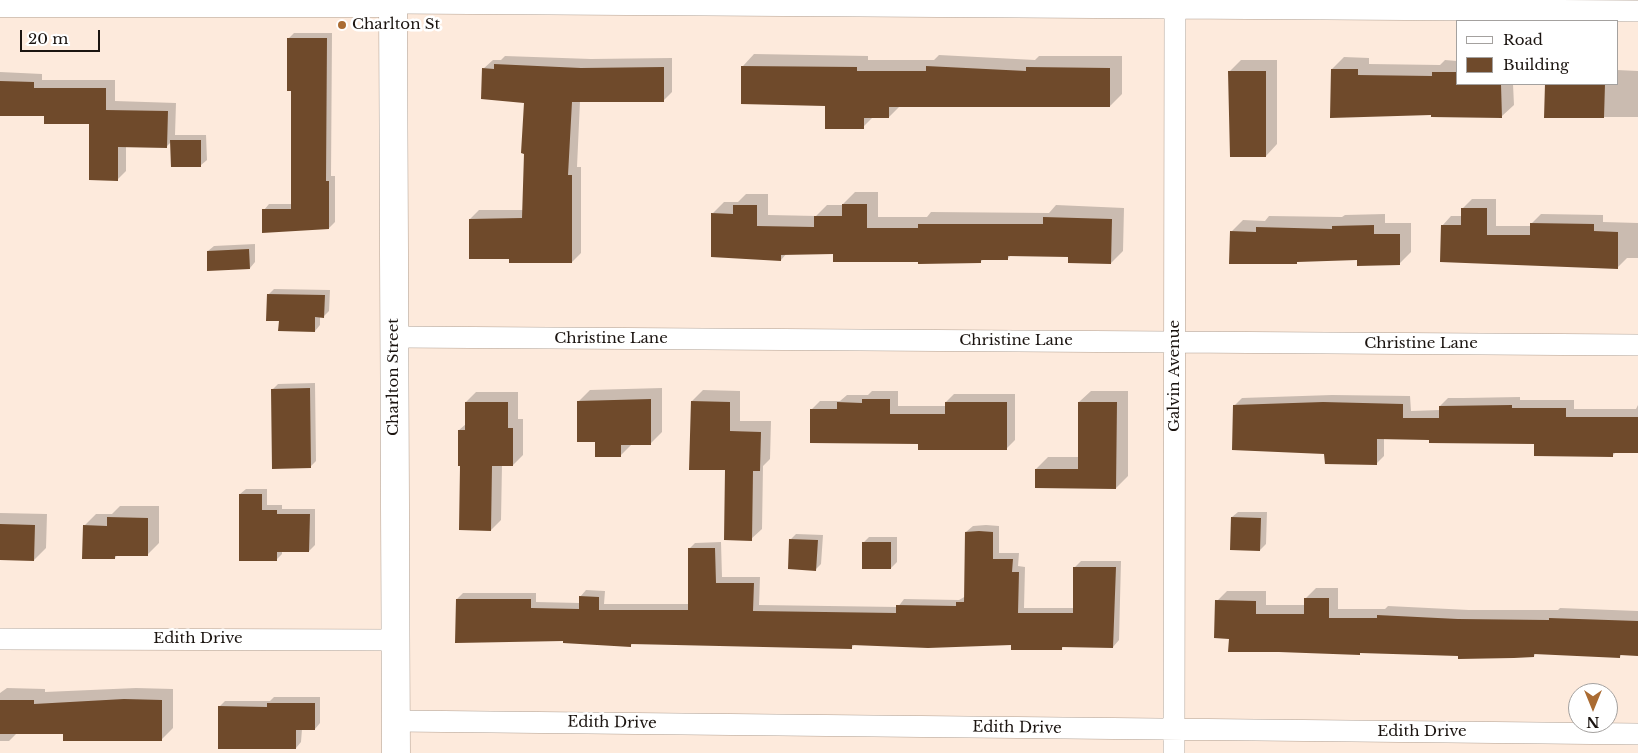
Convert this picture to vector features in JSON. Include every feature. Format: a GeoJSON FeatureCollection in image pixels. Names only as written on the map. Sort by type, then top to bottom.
{"type":"FeatureCollection","features":[{"type":"Feature","properties":{"kind":"street","name":"Charlton Street"},"geometry":{"type":"LineString","coordinates":[[392,2],[396,753]]}},
{"type":"Feature","properties":{"kind":"street"},"geometry":{"type":"LineString","coordinates":[[0,3],[1176,4],[1638,11]]}},
{"type":"Feature","properties":{"kind":"street","name":"Galvin Avenue"},"geometry":{"type":"LineString","coordinates":[[1174,753],[1176,4]]}},
{"type":"Feature","properties":{"kind":"street","name":"Christine Lane"},"geometry":{"type":"LineString","coordinates":[[394,337],[1638,345]]}},
{"type":"Feature","properties":{"kind":"street","name":"Edith Drive"},"geometry":{"type":"LineString","coordinates":[[0,639],[396,640]]}},
{"type":"Feature","properties":{"kind":"street","name":"Edith Drive"},"geometry":{"type":"LineString","coordinates":[[396,721],[1638,734]]}},
{"type":"Feature","properties":{"kind":"building"},"geometry":{"type":"Polygon","coordinates":[[[287,38],[327,38],[326,181],[329,181],[329,229],[262,233],[262,209],[291,209],[291,91],[287,91],[287,38]]]}},
{"type":"Feature","properties":{"kind":"building"},"geometry":{"type":"Polygon","coordinates":[[[494,64],[581,68],[664,67],[664,102],[572,102],[568,175],[572,175],[572,263],[509,263],[509,259],[469,259],[469,219],[522,218],[524,154],[521,153],[524,103],[481,99],[482,68],[494,69],[494,64]]]}},
{"type":"Feature","properties":{"kind":"building"},"geometry":{"type":"Polygon","coordinates":[[[741,66],[857,67],[857,71],[926,71],[926,66],[1026,71],[1026,67],[1110,68],[1110,107],[889,107],[889,118],[864,118],[864,129],[825,129],[825,106],[741,104],[741,66]]]}},
{"type":"Feature","properties":{"kind":"building"},"geometry":{"type":"Polygon","coordinates":[[[1331,69],[1358,69],[1358,75],[1432,76],[1432,72],[1456,72],[1456,85],[1501,85],[1502,118],[1431,117],[1431,115],[1330,118],[1331,69]]]}},
{"type":"Feature","properties":{"kind":"building"},"geometry":{"type":"Polygon","coordinates":[[[1228,71],[1266,71],[1266,157],[1230,157],[1228,71]]]}},
{"type":"Feature","properties":{"kind":"building"},"geometry":{"type":"Polygon","coordinates":[[[0,81],[34,82],[34,88],[106,88],[106,110],[168,111],[167,148],[118,147],[118,181],[89,180],[89,124],[44,124],[44,116],[0,116],[0,81]]]}},
{"type":"Feature","properties":{"kind":"building"},"geometry":{"type":"Polygon","coordinates":[[[1545,85],[1605,85],[1604,118],[1544,118],[1545,85]]]}},
{"type":"Feature","properties":{"kind":"building"},"geometry":{"type":"Polygon","coordinates":[[[170,140],[201,140],[201,167],[171,167],[170,140]]]}},
{"type":"Feature","properties":{"kind":"building"},"geometry":{"type":"Polygon","coordinates":[[[842,204],[867,204],[867,228],[918,228],[918,224],[1043,224],[1043,217],[1112,219],[1111,264],[1068,263],[1068,257],[1008,256],[1008,260],[981,260],[981,263],[918,264],[918,262],[833,262],[833,254],[781,255],[781,261],[711,257],[711,213],[733,214],[733,205],[757,205],[757,226],[814,227],[814,216],[842,216],[842,204]]]}},
{"type":"Feature","properties":{"kind":"building"},"geometry":{"type":"Polygon","coordinates":[[[1461,208],[1487,208],[1487,235],[1530,235],[1530,223],[1594,224],[1594,231],[1618,232],[1618,269],[1440,262],[1441,225],[1461,225],[1461,208]]]}},
{"type":"Feature","properties":{"kind":"building"},"geometry":{"type":"Polygon","coordinates":[[[1374,225],[1374,234],[1400,234],[1400,265],[1357,266],[1357,260],[1297,262],[1297,264],[1229,264],[1230,231],[1256,232],[1256,227],[1332,229],[1332,226],[1374,225]]]}},
{"type":"Feature","properties":{"kind":"building"},"geometry":{"type":"Polygon","coordinates":[[[249,249],[250,269],[207,271],[207,251],[249,249]]]}},
{"type":"Feature","properties":{"kind":"building"},"geometry":{"type":"Polygon","coordinates":[[[267,294],[325,295],[324,318],[315,317],[315,332],[278,331],[279,321],[266,321],[267,294]]]}},
{"type":"Feature","properties":{"kind":"building"},"geometry":{"type":"Polygon","coordinates":[[[310,388],[311,468],[272,469],[271,389],[310,388]]]}},
{"type":"Feature","properties":{"kind":"building"},"geometry":{"type":"Polygon","coordinates":[[[651,399],[651,445],[621,445],[621,457],[595,457],[595,442],[577,442],[577,401],[651,399]]]}},
{"type":"Feature","properties":{"kind":"building"},"geometry":{"type":"Polygon","coordinates":[[[862,399],[890,399],[890,414],[945,414],[945,402],[1007,402],[1007,450],[918,450],[918,444],[810,443],[810,409],[837,409],[837,402],[862,403],[862,399]]]}},
{"type":"Feature","properties":{"kind":"building"},"geometry":{"type":"Polygon","coordinates":[[[691,401],[730,402],[730,431],[761,432],[760,471],[753,471],[752,541],[724,540],[725,470],[689,470],[691,401]]]}},
{"type":"Feature","properties":{"kind":"building"},"geometry":{"type":"Polygon","coordinates":[[[465,402],[508,402],[508,428],[513,428],[513,466],[492,466],[491,531],[459,530],[460,466],[458,466],[458,430],[465,430],[465,402]]]}},
{"type":"Feature","properties":{"kind":"building"},"geometry":{"type":"Polygon","coordinates":[[[1078,402],[1117,402],[1116,489],[1035,488],[1035,469],[1078,469],[1078,402]]]}},
{"type":"Feature","properties":{"kind":"building"},"geometry":{"type":"Polygon","coordinates":[[[1323,402],[1403,404],[1403,418],[1439,418],[1439,406],[1512,405],[1512,408],[1566,408],[1566,417],[1638,417],[1638,453],[1613,453],[1613,457],[1534,456],[1534,444],[1429,443],[1429,440],[1377,439],[1377,465],[1325,464],[1324,454],[1232,450],[1233,405],[1323,402]]]}},
{"type":"Feature","properties":{"kind":"building"},"geometry":{"type":"Polygon","coordinates":[[[239,494],[262,494],[262,510],[277,510],[277,514],[310,514],[309,552],[277,552],[277,561],[239,561],[239,494]]]}},
{"type":"Feature","properties":{"kind":"building"},"geometry":{"type":"Polygon","coordinates":[[[107,517],[148,518],[148,556],[82,559],[83,525],[107,526],[107,517]]]}},
{"type":"Feature","properties":{"kind":"building"},"geometry":{"type":"Polygon","coordinates":[[[1231,517],[1261,518],[1260,551],[1230,550],[1231,517]]]}},
{"type":"Feature","properties":{"kind":"building"},"geometry":{"type":"Polygon","coordinates":[[[0,524],[35,525],[34,561],[0,560],[0,524]]]}},
{"type":"Feature","properties":{"kind":"building"},"geometry":{"type":"Polygon","coordinates":[[[965,532],[993,532],[993,559],[1013,559],[1012,572],[1019,572],[1018,613],[1073,613],[1073,567],[1116,567],[1113,648],[1062,647],[1062,650],[1011,650],[1011,645],[928,648],[852,645],[852,649],[631,644],[631,647],[563,643],[563,641],[455,643],[456,599],[531,599],[531,608],[579,609],[579,596],[599,597],[599,610],[688,610],[688,548],[715,548],[716,583],[754,583],[753,611],[896,613],[896,605],[956,606],[956,602],[964,602],[965,532]]]}},
{"type":"Feature","properties":{"kind":"building"},"geometry":{"type":"Polygon","coordinates":[[[789,539],[818,540],[816,571],[788,569],[789,539]]]}},
{"type":"Feature","properties":{"kind":"building"},"geometry":{"type":"Polygon","coordinates":[[[862,542],[891,542],[891,569],[862,569],[862,542]]]}},
{"type":"Feature","properties":{"kind":"building"},"geometry":{"type":"Polygon","coordinates":[[[1304,598],[1329,598],[1329,618],[1377,618],[1377,615],[1458,619],[1549,620],[1549,618],[1638,621],[1638,656],[1620,655],[1620,658],[1534,654],[1534,657],[1458,659],[1458,656],[1360,653],[1360,655],[1228,652],[1229,639],[1214,638],[1215,600],[1256,601],[1256,614],[1304,614],[1304,598]]]}},
{"type":"Feature","properties":{"kind":"building"},"geometry":{"type":"Polygon","coordinates":[[[124,699],[162,700],[162,741],[63,741],[63,734],[0,734],[0,700],[34,700],[34,704],[124,699]]]}},
{"type":"Feature","properties":{"kind":"building"},"geometry":{"type":"Polygon","coordinates":[[[267,703],[315,703],[315,730],[296,730],[296,749],[218,749],[218,706],[267,707],[267,703]]]}},
{"type":"Feature","properties":{"kind":"place","name":"Charlton St"},"geometry":{"type":"Point","coordinates":[342,25]}}]}
